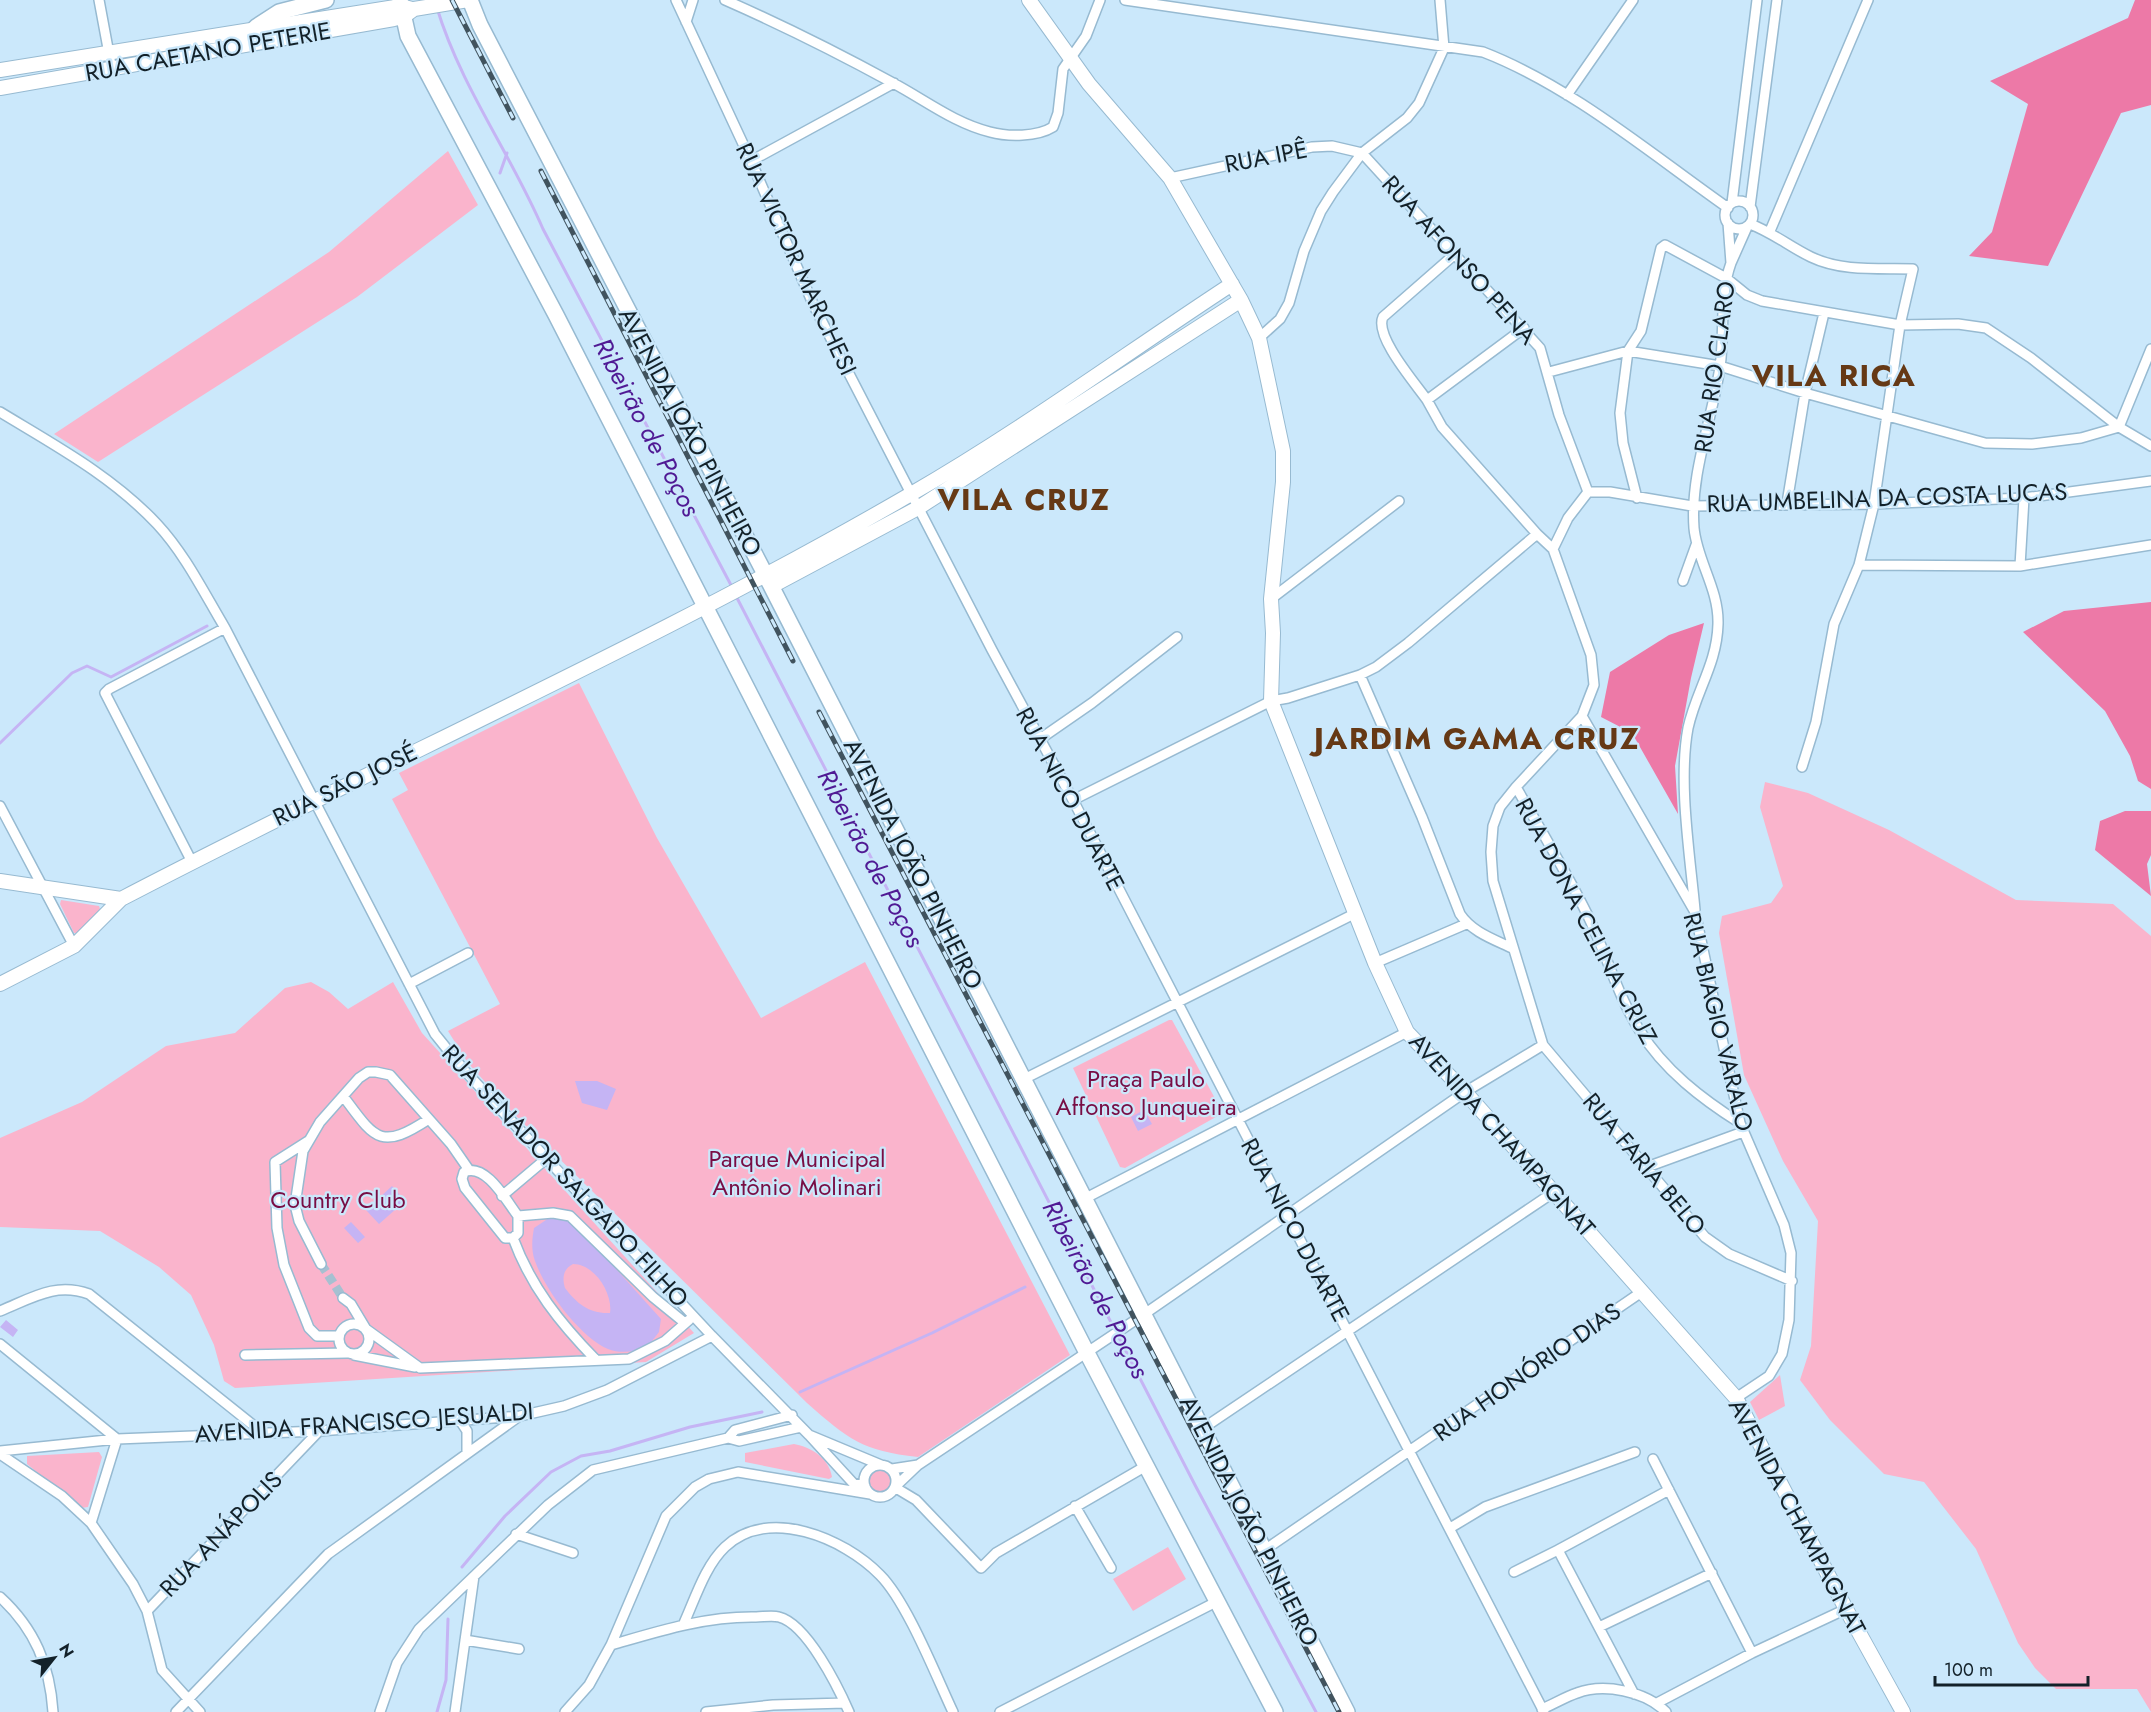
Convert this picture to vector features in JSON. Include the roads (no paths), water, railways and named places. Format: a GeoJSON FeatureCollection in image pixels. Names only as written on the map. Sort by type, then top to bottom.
{"type":"FeatureCollection","features":[{"type":"Feature","properties":{"kind":"main road"},"geometry":{"type":"LineString","coordinates":[[256,27],[279,12],[326,0]]}},
{"type":"Feature","properties":{"kind":"main road","name":"AVENIDA JOÃO PINHEIRO"},"geometry":{"type":"LineString","coordinates":[[464,1],[476,17],[763,581],[1024,1079],[1347,1712]]}},
{"type":"Feature","properties":{"kind":"main road"},"geometry":{"type":"LineString","coordinates":[[401,9],[408,36],[711,603],[1086,1351],[1275,1712]]}},
{"type":"Feature","properties":{"kind":"street"},"geometry":{"type":"LineString","coordinates":[[99,0],[112,70]]}},
{"type":"Feature","properties":{"kind":"street","name":"RUA VICTOR MARCHESI"},"geometry":{"type":"LineString","coordinates":[[676,0],[751,161],[814,306],[911,494]]}},
{"type":"Feature","properties":{"kind":"street"},"geometry":{"type":"LineString","coordinates":[[725,0],[894,83],[946,114],[975,128],[1003,135],[1034,134],[1047,131],[1054,125],[1063,69],[1086,36],[1095,18],[1100,0]]}},
{"type":"Feature","properties":{"kind":"street","name":"AVENIDA CHAMPAGNAT"},"geometry":{"type":"LineString","coordinates":[[1029,0],[1089,84],[1170,177],[1241,300],[1259,338],[1282,451],[1283,482],[1271,599],[1273,633],[1271,701],[1375,963],[1407,1032],[1465,1092],[1736,1398],[1846,1609],[1903,1712]]}},
{"type":"Feature","properties":{"kind":"street"},"geometry":{"type":"LineString","coordinates":[[1125,0],[1483,52],[1503,60],[1567,95],[1730,206]]}},
{"type":"Feature","properties":{"kind":"street"},"geometry":{"type":"LineString","coordinates":[[1259,338],[1280,319],[1321,211],[1362,153],[1413,111],[1444,48],[1440,0]]}},
{"type":"Feature","properties":{"kind":"street"},"geometry":{"type":"LineString","coordinates":[[1567,95],[1633,0]]}},
{"type":"Feature","properties":{"kind":"street"},"geometry":{"type":"LineString","coordinates":[[1731,263],[1728,223],[1757,0]]}},
{"type":"Feature","properties":{"kind":"street"},"geometry":{"type":"LineString","coordinates":[[1728,223],[1738,229],[1748,225],[1753,217],[1750,207],[1777,0]]}},
{"type":"Feature","properties":{"kind":"street"},"geometry":{"type":"LineString","coordinates":[[1770,231],[1868,0]]}},
{"type":"Feature","properties":{"kind":"street","name":"RUA CAETANO PETERIE"},"geometry":{"type":"LineString","coordinates":[[0,70],[256,27],[464,1]]}},
{"type":"Feature","properties":{"kind":"street"},"geometry":{"type":"LineString","coordinates":[[686,22],[693,1]]}},
{"type":"Feature","properties":{"kind":"street","name":"RUA CAETANO PETERIE"},"geometry":{"type":"LineString","coordinates":[[0,88],[112,70],[401,9]]}},
{"type":"Feature","properties":{"kind":"street"},"geometry":{"type":"LineString","coordinates":[[751,161],[894,83]]}},
{"type":"Feature","properties":{"kind":"street","name":"RUA IPÊ"},"geometry":{"type":"LineString","coordinates":[[1170,177],[1312,147],[1332,146],[1362,153]]}},
{"type":"Feature","properties":{"kind":"street","name":"RUA AFONSO PENA"},"geometry":{"type":"LineString","coordinates":[[1362,153],[1524,327],[1540,348],[1549,372],[1559,415],[1588,492]]}},
{"type":"Feature","properties":{"kind":"street"},"geometry":{"type":"LineString","coordinates":[[1730,206],[1743,202],[1750,207]]}},
{"type":"Feature","properties":{"kind":"street"},"geometry":{"type":"LineString","coordinates":[[1748,225],[1770,231],[1810,257],[1831,264],[1913,269],[1900,325],[1874,504],[1859,565],[1834,624],[1816,722],[1802,767]]}},
{"type":"Feature","properties":{"kind":"street","name":"RUA RIO CLARO"},"geometry":{"type":"LineString","coordinates":[[1695,545],[1692,506],[1720,366],[1726,278],[1748,225]]}},
{"type":"Feature","properties":{"kind":"street"},"geometry":{"type":"LineString","coordinates":[[1637,498],[1620,425],[1628,351],[1641,331],[1661,248],[1666,245],[1726,278],[1747,295],[1756,299],[1900,325],[1958,324],[1986,328],[2031,358],[2119,427],[2151,446]]}},
{"type":"Feature","properties":{"kind":"street"},"geometry":{"type":"LineString","coordinates":[[565,1712],[589,1685],[611,1645],[666,1516],[695,1487],[709,1479],[738,1472],[867,1490],[885,1497],[918,1465],[1127,1325],[1465,1092],[1543,1045],[1493,881],[1491,852],[1493,826],[1500,807],[1516,787],[1582,716],[1594,685],[1593,662],[1553,549],[1442,427],[1427,400],[1386,341],[1381,324],[1383,316],[1455,254]]}},
{"type":"Feature","properties":{"kind":"street"},"geometry":{"type":"LineString","coordinates":[[763,581],[918,508],[1023,434],[1120,357],[1232,284]]}},
{"type":"Feature","properties":{"kind":"street"},"geometry":{"type":"LineString","coordinates":[[763,581],[911,494],[1023,434],[1128,372],[1241,300]]}},
{"type":"Feature","properties":{"kind":"street"},"geometry":{"type":"LineString","coordinates":[[1787,503],[1805,393],[1824,313]]}},
{"type":"Feature","properties":{"kind":"street"},"geometry":{"type":"LineString","coordinates":[[1427,400],[1524,327]]}},
{"type":"Feature","properties":{"kind":"street"},"geometry":{"type":"LineString","coordinates":[[2119,427],[2151,349]]}},
{"type":"Feature","properties":{"kind":"street"},"geometry":{"type":"LineString","coordinates":[[1549,372],[1628,351],[1720,366],[1805,393],[1985,443],[2032,444],[2081,438],[2119,427]]}},
{"type":"Feature","properties":{"kind":"street"},"geometry":{"type":"LineString","coordinates":[[1120,357],[1128,372]]}},
{"type":"Feature","properties":{"kind":"street","name":"RUA SENADOR SALGADO FILHO"},"geometry":{"type":"LineString","coordinates":[[0,412],[91,467],[129,496],[164,533],[195,577],[225,628],[435,1034],[464,1070],[712,1336],[792,1415],[853,1483],[867,1490]]}},
{"type":"Feature","properties":{"kind":"street","name":"RUA UMBELINA DA COSTA LUCAS"},"geometry":{"type":"LineString","coordinates":[[1588,492],[1610,492],[1692,506],[1787,503],[1874,504],[2024,498],[2151,481]]}},
{"type":"Feature","properties":{"kind":"street"},"geometry":{"type":"LineString","coordinates":[[1553,549],[1568,518],[1588,492]]}},
{"type":"Feature","properties":{"kind":"street","name":"RUA NICO DUARTE"},"geometry":{"type":"LineString","coordinates":[[911,494],[1073,800],[1543,1710]]}},
{"type":"Feature","properties":{"kind":"street"},"geometry":{"type":"LineString","coordinates":[[2020,566],[2024,498]]}},
{"type":"Feature","properties":{"kind":"street"},"geometry":{"type":"LineString","coordinates":[[1271,599],[1399,501]]}},
{"type":"Feature","properties":{"kind":"street"},"geometry":{"type":"LineString","coordinates":[[1073,800],[1271,701],[1288,698],[1360,675],[1408,643],[1537,534]]}},
{"type":"Feature","properties":{"kind":"street"},"geometry":{"type":"LineString","coordinates":[[1683,581],[1695,545]]}},
{"type":"Feature","properties":{"kind":"street"},"geometry":{"type":"LineString","coordinates":[[1695,545],[1714,592],[1718,620],[1717,650],[1689,727],[1684,759],[1695,912]]}},
{"type":"Feature","properties":{"kind":"street"},"geometry":{"type":"LineString","coordinates":[[1859,565],[2020,566],[2151,545]]}},
{"type":"Feature","properties":{"kind":"street","name":"RUA SÃO JOSÉ"},"geometry":{"type":"LineString","coordinates":[[0,984],[74,946],[121,899],[711,603],[763,581]]}},
{"type":"Feature","properties":{"kind":"street"},"geometry":{"type":"LineString","coordinates":[[192,862],[105,693],[225,628]]}},
{"type":"Feature","properties":{"kind":"street"},"geometry":{"type":"LineString","coordinates":[[1040,739],[1092,703],[1178,637]]}},
{"type":"Feature","properties":{"kind":"street"},"geometry":{"type":"LineString","coordinates":[[1360,675],[1422,817],[1460,914],[1466,924],[1512,948]]}},
{"type":"Feature","properties":{"kind":"street","name":"RUA BIAGIO VARALO"},"geometry":{"type":"LineString","coordinates":[[1582,716],[1695,912],[1742,1128],[1784,1225],[1791,1253],[1792,1281],[1789,1320],[1782,1354],[1769,1376],[1736,1398]]}},
{"type":"Feature","properties":{"kind":"street","name":"RUA DONA CELINA CRUZ"},"geometry":{"type":"LineString","coordinates":[[1516,787],[1586,912],[1639,1030],[1656,1054],[1683,1081],[1742,1128]]}},
{"type":"Feature","properties":{"kind":"street"},"geometry":{"type":"LineString","coordinates":[[0,806],[74,946]]}},
{"type":"Feature","properties":{"kind":"street"},"geometry":{"type":"LineString","coordinates":[[0,881],[121,899]]}},
{"type":"Feature","properties":{"kind":"street"},"geometry":{"type":"LineString","coordinates":[[1024,1079],[1356,913]]}},
{"type":"Feature","properties":{"kind":"street"},"geometry":{"type":"LineString","coordinates":[[1375,963],[1466,924]]}},
{"type":"Feature","properties":{"kind":"street"},"geometry":{"type":"LineString","coordinates":[[409,984],[468,953]]}},
{"type":"Feature","properties":{"kind":"street"},"geometry":{"type":"LineString","coordinates":[[1084,1199],[1407,1032]]}},
{"type":"Feature","properties":{"kind":"street","name":"RUA FARIA BELO"},"geometry":{"type":"LineString","coordinates":[[1543,1045],[1705,1237],[1729,1254],[1792,1281]]}},
{"type":"Feature","properties":{"kind":"street"},"geometry":{"type":"LineString","coordinates":[[339,1336],[317,1335],[309,1328],[284,1265],[277,1228],[275,1162],[308,1141],[363,1074],[387,1073],[429,1119],[470,1170],[483,1174],[518,1216],[518,1233],[513,1238]]}},
{"type":"Feature","properties":{"kind":"street"},"geometry":{"type":"LineString","coordinates":[[343,1096],[365,1124],[380,1137],[395,1137],[429,1119]]}},
{"type":"Feature","properties":{"kind":"street"},"geometry":{"type":"LineString","coordinates":[[1647,1167],[1742,1128]]}},
{"type":"Feature","properties":{"kind":"street"},"geometry":{"type":"LineString","coordinates":[[308,1141],[299,1170],[295,1205],[299,1221],[321,1264]]}},
{"type":"Feature","properties":{"kind":"street"},"geometry":{"type":"LineString","coordinates":[[502,1196],[531,1175],[547,1158]]}},
{"type":"Feature","properties":{"kind":"street"},"geometry":{"type":"LineString","coordinates":[[470,1170],[464,1172],[462,1179],[468,1193],[503,1236],[513,1238]]}},
{"type":"Feature","properties":{"kind":"street"},"geometry":{"type":"LineString","coordinates":[[1202,1429],[1554,1192]]}},
{"type":"Feature","properties":{"kind":"street"},"geometry":{"type":"LineString","coordinates":[[518,1216],[554,1213],[570,1216],[653,1297],[685,1323]]}},
{"type":"Feature","properties":{"kind":"street"},"geometry":{"type":"LineString","coordinates":[[513,1238],[522,1263],[543,1301],[596,1360]]}},
{"type":"Feature","properties":{"kind":"street"},"geometry":{"type":"LineString","coordinates":[[0,1311],[54,1289],[65,1288],[89,1294],[263,1433]]}},
{"type":"Feature","properties":{"kind":"street","name":"RUA HONÓRIO DIAS"},"geometry":{"type":"LineString","coordinates":[[1263,1551],[1411,1452],[1643,1291]]}},
{"type":"Feature","properties":{"kind":"street"},"geometry":{"type":"LineString","coordinates":[[245,1354],[361,1353],[368,1346],[369,1337],[351,1304],[343,1298]]}},
{"type":"Feature","properties":{"kind":"street"},"geometry":{"type":"LineString","coordinates":[[420,1368],[357,1325],[348,1326],[339,1336],[340,1346],[350,1354],[420,1368],[629,1359],[649,1351],[694,1316]]}},
{"type":"Feature","properties":{"kind":"street","name":"AVENIDA FRANCISCO JESUALDI"},"geometry":{"type":"LineString","coordinates":[[0,1452],[117,1439],[319,1431],[520,1416],[564,1406],[607,1390],[712,1336]]}},
{"type":"Feature","properties":{"kind":"street"},"geometry":{"type":"LineString","coordinates":[[0,1344],[117,1439],[91,1523]]}},
{"type":"Feature","properties":{"kind":"street"},"geometry":{"type":"LineString","coordinates":[[728,1438],[735,1430],[792,1415]]}},
{"type":"Feature","properties":{"kind":"street"},"geometry":{"type":"LineString","coordinates":[[176,1712],[328,1554],[520,1416]]}},
{"type":"Feature","properties":{"kind":"street"},"geometry":{"type":"LineString","coordinates":[[459,1419],[467,1431],[467,1452]]}},
{"type":"Feature","properties":{"kind":"street"},"geometry":{"type":"LineString","coordinates":[[380,1712],[397,1663],[419,1629],[516,1534],[593,1470],[728,1438],[739,1441],[801,1427]]}},
{"type":"Feature","properties":{"kind":"street","name":"RUA ANÁPOLIS"},"geometry":{"type":"LineString","coordinates":[[147,1611],[319,1431]]}},
{"type":"Feature","properties":{"kind":"street"},"geometry":{"type":"LineString","coordinates":[[809,1435],[892,1469],[918,1465]]}},
{"type":"Feature","properties":{"kind":"street"},"geometry":{"type":"LineString","coordinates":[[0,1452],[62,1496],[91,1523],[133,1584],[147,1611],[162,1670],[200,1712]]}},
{"type":"Feature","properties":{"kind":"street"},"geometry":{"type":"LineString","coordinates":[[1450,1528],[1485,1507],[1635,1452]]}},
{"type":"Feature","properties":{"kind":"street"},"geometry":{"type":"LineString","coordinates":[[1653,1459],[1752,1653]]}},
{"type":"Feature","properties":{"kind":"street"},"geometry":{"type":"LineString","coordinates":[[867,1490],[867,1471],[881,1465]]}},
{"type":"Feature","properties":{"kind":"street"},"geometry":{"type":"LineString","coordinates":[[892,1469],[896,1486],[916,1500],[981,1568],[996,1553],[1146,1466]]}},
{"type":"Feature","properties":{"kind":"street"},"geometry":{"type":"LineString","coordinates":[[1514,1572],[1669,1490]]}},
{"type":"Feature","properties":{"kind":"street"},"geometry":{"type":"LineString","coordinates":[[1075,1506],[1111,1568]]}},
{"type":"Feature","properties":{"kind":"street"},"geometry":{"type":"LineString","coordinates":[[684,1623],[708,1570],[723,1548],[742,1534],[777,1527],[805,1530],[838,1545],[880,1575],[901,1606],[953,1712]]}},
{"type":"Feature","properties":{"kind":"street"},"geometry":{"type":"LineString","coordinates":[[516,1534],[573,1553]]}},
{"type":"Feature","properties":{"kind":"street"},"geometry":{"type":"LineString","coordinates":[[1558,1550],[1634,1694]]}},
{"type":"Feature","properties":{"kind":"street"},"geometry":{"type":"LineString","coordinates":[[1599,1627],[1712,1573]]}},
{"type":"Feature","properties":{"kind":"street"},"geometry":{"type":"LineString","coordinates":[[455,1712],[474,1576]]}},
{"type":"Feature","properties":{"kind":"street"},"geometry":{"type":"LineString","coordinates":[[0,1597],[33,1634],[45,1660],[52,1691],[53,1712]]}},
{"type":"Feature","properties":{"kind":"street"},"geometry":{"type":"LineString","coordinates":[[1000,1712],[1218,1601]]}},
{"type":"Feature","properties":{"kind":"street"},"geometry":{"type":"LineString","coordinates":[[1657,1703],[1752,1653],[1846,1609]]}},
{"type":"Feature","properties":{"kind":"street"},"geometry":{"type":"LineString","coordinates":[[611,1645],[684,1623],[744,1617],[780,1617],[801,1632],[831,1673],[847,1708],[773,1705],[706,1712]]}},
{"type":"Feature","properties":{"kind":"street"},"geometry":{"type":"LineString","coordinates":[[465,1640],[519,1649]]}},
{"type":"Feature","properties":{"kind":"street"},"geometry":{"type":"LineString","coordinates":[[1543,1710],[1577,1692],[1603,1688],[1634,1694],[1657,1703],[1666,1712]]}},
{"type":"Feature","properties":{"kind":"waterway","name":"Ribeirão de Poços"},"geometry":{"type":"LineString","coordinates":[[437,8],[447,37],[473,93],[732,587]]}},
{"type":"Feature","properties":{"kind":"waterway"},"geometry":{"type":"LineString","coordinates":[[500,173],[507,153]]}},
{"type":"Feature","properties":{"kind":"waterway","name":"Ribeirão de Poços"},"geometry":{"type":"LineString","coordinates":[[736,596],[1195,1485],[1316,1712]]}},
{"type":"Feature","properties":{"kind":"waterway"},"geometry":{"type":"LineString","coordinates":[[0,743],[72,673],[87,666],[111,677],[207,626]]}},
{"type":"Feature","properties":{"kind":"waterway"},"geometry":{"type":"LineString","coordinates":[[800,1392],[932,1333],[1025,1287]]}},
{"type":"Feature","properties":{"kind":"waterway"},"geometry":{"type":"LineString","coordinates":[[462,1567],[505,1516],[551,1472],[581,1456],[610,1451],[690,1427],[762,1412]]}},
{"type":"Feature","properties":{"kind":"waterway"},"geometry":{"type":"LineString","coordinates":[[437,1712],[446,1680],[448,1619]]}},
{"type":"Feature","properties":{"kind":"tunnel"},"geometry":{"type":"LineString","coordinates":[[321,1264],[343,1298]]}},
{"type":"Feature","properties":{"kind":"railway"},"geometry":{"type":"LineString","coordinates":[[452,0],[513,118]]}},
{"type":"Feature","properties":{"kind":"railway"},"geometry":{"type":"LineString","coordinates":[[541,171],[793,661]]}},
{"type":"Feature","properties":{"kind":"railway"},"geometry":{"type":"LineString","coordinates":[[819,712],[1339,1712]]}},
{"type":"Feature","properties":{"kind":"district","name":"VILA RICA"},"geometry":{"type":"Point","coordinates":[1834,376]}},
{"type":"Feature","properties":{"kind":"district","name":"VILA CRUZ"},"geometry":{"type":"Point","coordinates":[1024,500]}},
{"type":"Feature","properties":{"kind":"district","name":"JARDIM GAMA CRUZ"},"geometry":{"type":"Point","coordinates":[1477,739]}},
{"type":"Feature","properties":{"kind":"park label","name":"Praça Paulo Affonso Junqueira"},"geometry":{"type":"Point","coordinates":[1146,1093]}},
{"type":"Feature","properties":{"kind":"park label","name":"Parque Municipal Antônio Molinari"},"geometry":{"type":"Point","coordinates":[797,1173]}},
{"type":"Feature","properties":{"kind":"park label","name":"Country Club"},"geometry":{"type":"Point","coordinates":[338,1200]}}]}
